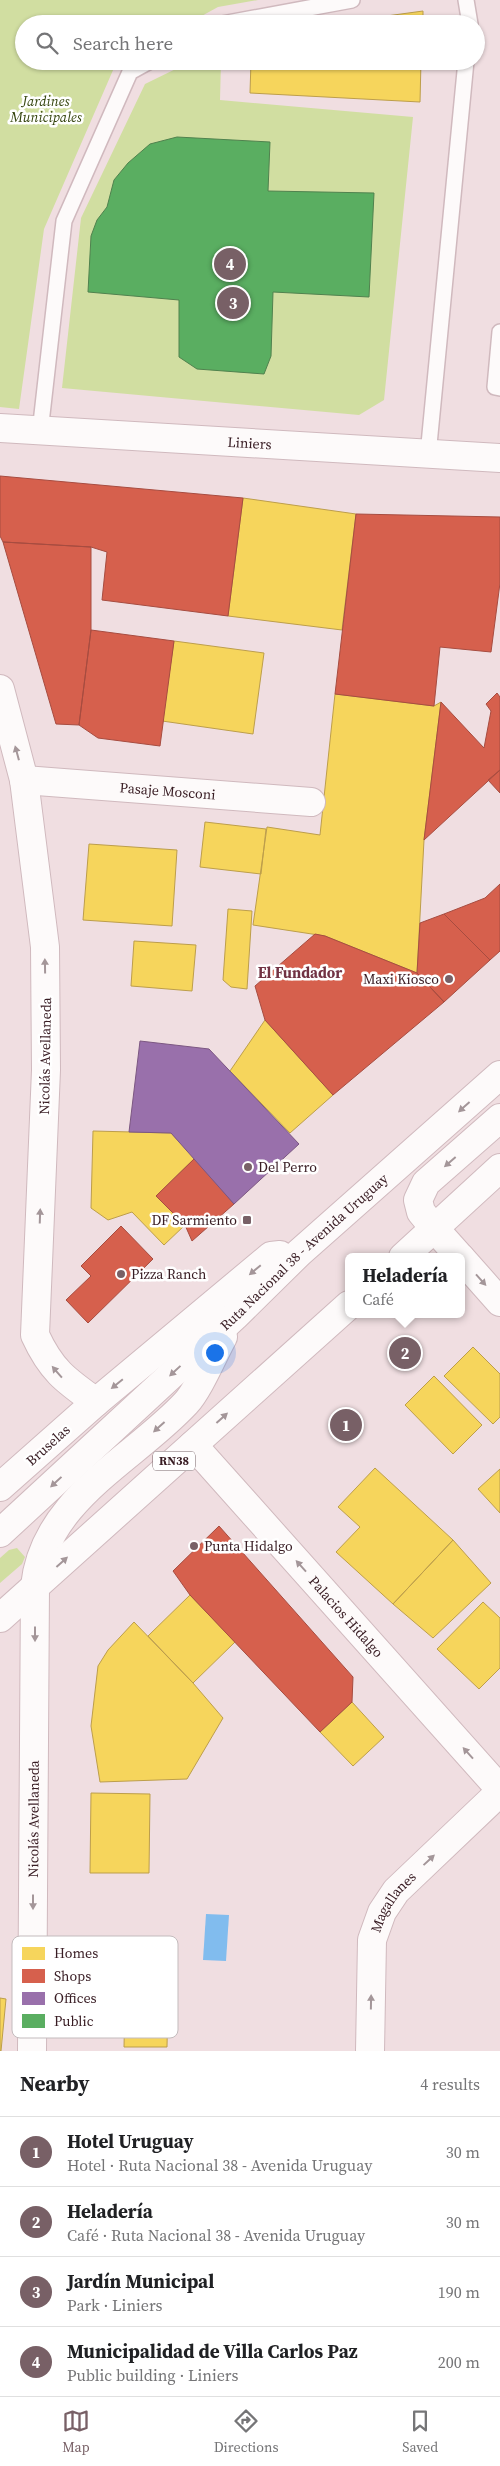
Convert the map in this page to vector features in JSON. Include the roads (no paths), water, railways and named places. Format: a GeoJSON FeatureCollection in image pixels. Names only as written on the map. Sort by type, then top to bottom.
{"type":"FeatureCollection","features":[{"type":"Feature","properties":{"kind":"street","name":"Liniers"},"geometry":{"type":"LineString","coordinates":[[0,428],[40,432],[500,458]]}},
{"type":"Feature","properties":{"kind":"street","name":"Nicolás Avellaneda"},"geometry":{"type":"LineString","coordinates":[[0,689],[24,780],[45,947],[46,1070],[35,1335],[46,1359],[64,1379],[96,1402]]}},
{"type":"Feature","properties":{"kind":"street","name":"Pasaje Mosconi"},"geometry":{"type":"LineString","coordinates":[[24,780],[311,802]]}},
{"type":"Feature","properties":{"kind":"street","name":"Ruta Nacional 38 - Avenida Uruguay"},"geometry":{"type":"LineString","coordinates":[[0,1533],[235,1316],[299,1253],[500,1075]]}},
{"type":"Feature","properties":{"kind":"street"},"geometry":{"type":"LineString","coordinates":[[456,1253],[421,1212],[418,1200],[426,1183],[500,1118]]}},
{"type":"Feature","properties":{"kind":"street"},"geometry":{"type":"LineString","coordinates":[[408,1253],[500,1168]]}},
{"type":"Feature","properties":{"kind":"street","name":"Bruselas"},"geometry":{"type":"LineString","coordinates":[[0,1487],[96,1402],[271,1256],[299,1253]]}},
{"type":"Feature","properties":{"kind":"street"},"geometry":{"type":"LineString","coordinates":[[465,1264],[500,1302]]}},
{"type":"Feature","properties":{"kind":"street","name":"RN38"},"geometry":{"type":"LineString","coordinates":[[0,1618],[345,1309]]}},
{"type":"Feature","properties":{"kind":"street","name":"Nicolás Avellaneda"},"geometry":{"type":"LineString","coordinates":[[33,1936],[35,1586],[38,1564],[46,1543],[58,1521],[78,1498],[187,1402],[235,1316]]}},
{"type":"Feature","properties":{"kind":"street","name":"Palacios Hidalgo"},"geometry":{"type":"LineString","coordinates":[[193,1445],[500,1791]]}},
{"type":"Feature","properties":{"kind":"street","name":"Magallanes"},"geometry":{"type":"LineString","coordinates":[[370,2051],[372,1940],[382,1912],[396,1891],[500,1791]]}},
{"type":"Feature","properties":{"kind":"street","name":"Nicolás Avellaneda"},"geometry":{"type":"LineString","coordinates":[[32,2038],[32,2051]]}},
{"type":"Feature","properties":{"kind":"lane"},"geometry":{"type":"LineString","coordinates":[[271,15],[352,0]]}},
{"type":"Feature","properties":{"kind":"lane"},"geometry":{"type":"LineString","coordinates":[[466,0],[468,15]]}},
{"type":"Feature","properties":{"kind":"lane"},"geometry":{"type":"LineString","coordinates":[[40,432],[64,221],[130,72],[134,70]]}},
{"type":"Feature","properties":{"kind":"lane"},"geometry":{"type":"LineString","coordinates":[[428,455],[465,70]]}},
{"type":"Feature","properties":{"kind":"lane"},"geometry":{"type":"LineString","coordinates":[[500,332],[495,387],[500,388]]}},
{"type":"Feature","properties":{"kind":"water"},"geometry":{"type":"Polygon","coordinates":[[[206,1914],[229,1915],[226,1961],[203,1960],[206,1914]]]}},
{"type":"Feature","properties":{"kind":"place","name":"Municipalidad de Villa Carlos Paz"},"geometry":{"type":"Point","coordinates":[230,264]}},
{"type":"Feature","properties":{"kind":"place","name":"Jardín Municipal"},"geometry":{"type":"Point","coordinates":[233,303]}},
{"type":"Feature","properties":{"kind":"place","name":"Maxi Kiosco"},"geometry":{"type":"Point","coordinates":[449,979]}},
{"type":"Feature","properties":{"kind":"place","name":"Del Perro"},"geometry":{"type":"Point","coordinates":[248,1167]}},
{"type":"Feature","properties":{"kind":"place","name":"DF Sarmiento"},"geometry":{"type":"Point","coordinates":[247,1220]}},
{"type":"Feature","properties":{"kind":"place","name":"Pizza Ranch"},"geometry":{"type":"Point","coordinates":[121,1274]}},
{"type":"Feature","properties":{"kind":"place","name":"Heladería"},"geometry":{"type":"Point","coordinates":[405,1353]}},
{"type":"Feature","properties":{"kind":"place","name":"Hotel Uruguay"},"geometry":{"type":"Point","coordinates":[346,1425]}},
{"type":"Feature","properties":{"kind":"place","name":"Punta Hidalgo"},"geometry":{"type":"Point","coordinates":[194,1546]}},
{"type":"Feature","properties":{"kind":"district","name":"El Fundador"},"geometry":{"type":"Point","coordinates":[300,972]}},
{"type":"Feature","properties":{"kind":"park label","name":"Jardines Municipales"},"geometry":{"type":"Point","coordinates":[46,109]}}]}
